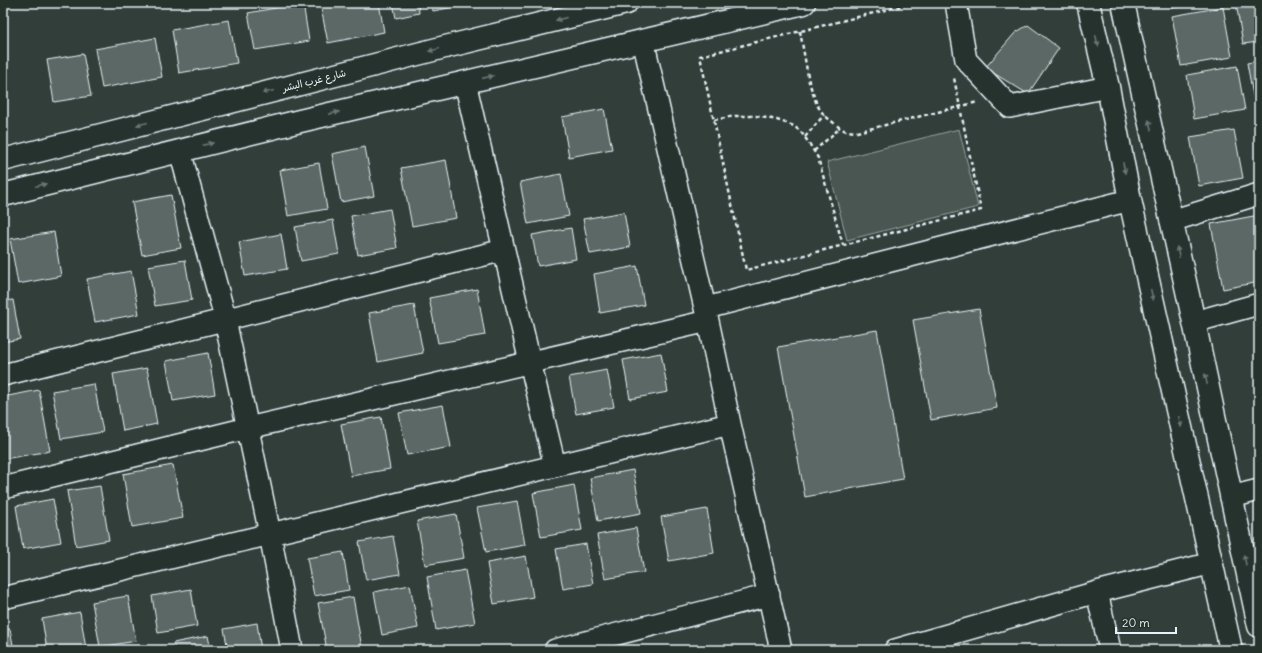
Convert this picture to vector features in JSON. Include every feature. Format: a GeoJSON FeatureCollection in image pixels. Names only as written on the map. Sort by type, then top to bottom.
{"type":"FeatureCollection","features":[{"type":"Feature","properties":{"kind":"street","name":"شارع غرب البشر"},"geometry":{"type":"LineString","coordinates":[[3,160],[441,48],[626,3]]}},
{"type":"Feature","properties":{"kind":"street"},"geometry":{"type":"LineString","coordinates":[[3,195],[300,121],[804,3]]}},
{"type":"Feature","properties":{"kind":"street"},"geometry":{"type":"LineString","coordinates":[[956,3],[966,60],[1010,107],[1108,87]]}},
{"type":"Feature","properties":{"kind":"street"},"geometry":{"type":"LineString","coordinates":[[1088,3],[1108,87],[1130,200],[1232,650]]}},
{"type":"Feature","properties":{"kind":"street"},"geometry":{"type":"LineString","coordinates":[[1123,3],[1194,322],[1231,497],[1256,598],[1259,626]]}},
{"type":"Feature","properties":{"kind":"street"},"geometry":{"type":"LineString","coordinates":[[643,40],[707,314],[781,650]]}},
{"type":"Feature","properties":{"kind":"street"},"geometry":{"type":"LineString","coordinates":[[465,82],[555,466]]}},
{"type":"Feature","properties":{"kind":"street"},"geometry":{"type":"LineString","coordinates":[[180,151],[224,319],[270,534],[292,650]]}},
{"type":"Feature","properties":{"kind":"street"},"geometry":{"type":"LineString","coordinates":[[1171,221],[1259,194]]}},
{"type":"Feature","properties":{"kind":"street"},"geometry":{"type":"LineString","coordinates":[[3,488],[248,428],[530,362],[1130,200]]}},
{"type":"Feature","properties":{"kind":"street"},"geometry":{"type":"LineString","coordinates":[[3,375],[504,250]]}},
{"type":"Feature","properties":{"kind":"street"},"geometry":{"type":"LineString","coordinates":[[1194,322],[1259,304]]}},
{"type":"Feature","properties":{"kind":"street"},"geometry":{"type":"LineString","coordinates":[[3,598],[730,424]]}},
{"type":"Feature","properties":{"kind":"street"},"geometry":{"type":"LineString","coordinates":[[1231,497],[1259,490]]}},
{"type":"Feature","properties":{"kind":"street"},"geometry":{"type":"LineString","coordinates":[[895,650],[1097,592],[1212,563]]}},
{"type":"Feature","properties":{"kind":"street"},"geometry":{"type":"LineString","coordinates":[[1097,592],[1110,650]]}},
{"type":"Feature","properties":{"kind":"street"},"geometry":{"type":"LineString","coordinates":[[555,650],[769,595]]}},
{"type":"Feature","properties":{"kind":"path"},"geometry":{"type":"LineString","coordinates":[[914,3],[700,56],[746,270],[981,210],[954,78]]}},
{"type":"Feature","properties":{"kind":"path"},"geometry":{"type":"LineString","coordinates":[[800,31],[809,82],[817,105],[824,115],[846,131],[858,132],[960,108],[1000,96]]}},
{"type":"Feature","properties":{"kind":"path"},"geometry":{"type":"LineString","coordinates":[[805,137],[824,115]]}},
{"type":"Feature","properties":{"kind":"path"},"geometry":{"type":"LineString","coordinates":[[714,120],[735,116],[756,116],[777,120],[794,126],[805,137],[818,158],[843,245]]}},
{"type":"Feature","properties":{"kind":"path"},"geometry":{"type":"LineString","coordinates":[[814,151],[840,128]]}},
{"type":"Feature","properties":{"kind":"shaded area"},"geometry":{"type":"Polygon","coordinates":[[[959,129],[978,207],[847,240],[827,162],[959,129]]]}},
{"type":"Feature","properties":{"kind":"building"},"geometry":{"type":"Polygon","coordinates":[[[303,3],[309,41],[255,50],[248,13],[303,3]]]}},
{"type":"Feature","properties":{"kind":"building"},"geometry":{"type":"Polygon","coordinates":[[[320,3],[379,3],[384,32],[328,43],[320,3]]]}},
{"type":"Feature","properties":{"kind":"building"},"geometry":{"type":"Polygon","coordinates":[[[393,3],[418,3],[419,13],[396,18],[393,3]]]}},
{"type":"Feature","properties":{"kind":"building"},"geometry":{"type":"Polygon","coordinates":[[[431,3],[453,3],[454,7],[433,11],[431,3]]]}},
{"type":"Feature","properties":{"kind":"building"},"geometry":{"type":"Polygon","coordinates":[[[1171,3],[1203,3],[1172,8],[1171,3]]]}},
{"type":"Feature","properties":{"kind":"building"},"geometry":{"type":"Polygon","coordinates":[[[1236,3],[1259,3],[1259,42],[1243,44],[1236,3]]]}},
{"type":"Feature","properties":{"kind":"building"},"geometry":{"type":"Polygon","coordinates":[[[1223,7],[1232,57],[1181,66],[1172,16],[1223,7]]]}},
{"type":"Feature","properties":{"kind":"building"},"geometry":{"type":"Polygon","coordinates":[[[229,20],[237,63],[179,73],[172,30],[229,20]]]}},
{"type":"Feature","properties":{"kind":"building"},"geometry":{"type":"Polygon","coordinates":[[[1028,25],[1059,48],[1028,94],[985,68],[1015,33],[1028,25]]]}},
{"type":"Feature","properties":{"kind":"building"},"geometry":{"type":"Polygon","coordinates":[[[155,38],[162,77],[102,88],[95,49],[155,38]]]}},
{"type":"Feature","properties":{"kind":"building"},"geometry":{"type":"Polygon","coordinates":[[[83,54],[91,96],[54,102],[47,60],[83,54]]]}},
{"type":"Feature","properties":{"kind":"building"},"geometry":{"type":"Polygon","coordinates":[[[1259,61],[1259,100],[1254,101],[1247,63],[1259,61]]]}},
{"type":"Feature","properties":{"kind":"building"},"geometry":{"type":"Polygon","coordinates":[[[1237,66],[1245,110],[1194,119],[1187,75],[1237,66]]]}},
{"type":"Feature","properties":{"kind":"building"},"geometry":{"type":"Polygon","coordinates":[[[604,109],[612,149],[569,157],[562,117],[604,109]]]}},
{"type":"Feature","properties":{"kind":"building"},"geometry":{"type":"Polygon","coordinates":[[[1234,130],[1243,178],[1199,186],[1190,137],[1234,130]]]}},
{"type":"Feature","properties":{"kind":"building"},"geometry":{"type":"Polygon","coordinates":[[[365,147],[374,196],[341,202],[332,154],[365,147]]]}},
{"type":"Feature","properties":{"kind":"building"},"geometry":{"type":"Polygon","coordinates":[[[446,160],[456,218],[412,226],[401,168],[446,160]]]}},
{"type":"Feature","properties":{"kind":"building"},"geometry":{"type":"Polygon","coordinates":[[[319,163],[327,209],[288,216],[280,170],[319,163]]]}},
{"type":"Feature","properties":{"kind":"building"},"geometry":{"type":"Polygon","coordinates":[[[561,174],[569,216],[528,224],[520,182],[561,174]]]}},
{"type":"Feature","properties":{"kind":"building"},"geometry":{"type":"Polygon","coordinates":[[[171,195],[181,248],[142,255],[132,202],[171,195]]]}},
{"type":"Feature","properties":{"kind":"building"},"geometry":{"type":"Polygon","coordinates":[[[390,209],[397,248],[358,255],[351,216],[390,209]]]}},
{"type":"Feature","properties":{"kind":"building"},"geometry":{"type":"Polygon","coordinates":[[[624,212],[630,247],[590,254],[583,219],[624,212]]]}},
{"type":"Feature","properties":{"kind":"building"},"geometry":{"type":"Polygon","coordinates":[[[1259,215],[1259,282],[1223,289],[1211,224],[1259,215]]]}},
{"type":"Feature","properties":{"kind":"building"},"geometry":{"type":"Polygon","coordinates":[[[333,220],[339,254],[301,261],[295,227],[333,220]]]}},
{"type":"Feature","properties":{"kind":"building"},"geometry":{"type":"Polygon","coordinates":[[[571,228],[576,259],[538,266],[532,235],[571,228]]]}},
{"type":"Feature","properties":{"kind":"building"},"geometry":{"type":"Polygon","coordinates":[[[54,232],[61,276],[18,284],[10,239],[54,232]]]}},
{"type":"Feature","properties":{"kind":"building"},"geometry":{"type":"Polygon","coordinates":[[[281,234],[287,269],[245,276],[239,242],[281,234]]]}},
{"type":"Feature","properties":{"kind":"building"},"geometry":{"type":"Polygon","coordinates":[[[185,260],[192,300],[155,306],[148,266],[185,260]]]}},
{"type":"Feature","properties":{"kind":"building"},"geometry":{"type":"Polygon","coordinates":[[[637,266],[644,305],[600,313],[594,274],[637,266]]]}},
{"type":"Feature","properties":{"kind":"building"},"geometry":{"type":"Polygon","coordinates":[[[131,271],[139,314],[95,322],[87,279],[131,271]]]}},
{"type":"Feature","properties":{"kind":"building"},"geometry":{"type":"Polygon","coordinates":[[[477,289],[485,335],[438,343],[429,298],[477,289]]]}},
{"type":"Feature","properties":{"kind":"building"},"geometry":{"type":"Polygon","coordinates":[[[13,300],[20,339],[3,342],[3,301],[13,300]]]}},
{"type":"Feature","properties":{"kind":"building"},"geometry":{"type":"Polygon","coordinates":[[[414,305],[423,353],[378,362],[369,313],[414,305]]]}},
{"type":"Feature","properties":{"kind":"building"},"geometry":{"type":"Polygon","coordinates":[[[979,309],[997,408],[931,420],[913,320],[979,309]]]}},
{"type":"Feature","properties":{"kind":"building"},"geometry":{"type":"Polygon","coordinates":[[[877,330],[903,479],[805,497],[778,347],[877,330]]]}},
{"type":"Feature","properties":{"kind":"building"},"geometry":{"type":"Polygon","coordinates":[[[208,353],[215,394],[173,401],[166,361],[208,353]]]}},
{"type":"Feature","properties":{"kind":"building"},"geometry":{"type":"Polygon","coordinates":[[[661,353],[668,392],[630,399],[623,360],[661,353]]]}},
{"type":"Feature","properties":{"kind":"building"},"geometry":{"type":"Polygon","coordinates":[[[147,368],[157,424],[123,431],[113,374],[147,368]]]}},
{"type":"Feature","properties":{"kind":"building"},"geometry":{"type":"Polygon","coordinates":[[[607,370],[614,407],[576,414],[569,377],[607,370]]]}},
{"type":"Feature","properties":{"kind":"building"},"geometry":{"type":"Polygon","coordinates":[[[94,384],[103,432],[61,439],[52,391],[94,384]]]}},
{"type":"Feature","properties":{"kind":"building"},"geometry":{"type":"Polygon","coordinates":[[[39,390],[50,451],[4,459],[3,397],[39,390]]]}},
{"type":"Feature","properties":{"kind":"building"},"geometry":{"type":"Polygon","coordinates":[[[443,405],[451,447],[407,455],[399,413],[443,405]]]}},
{"type":"Feature","properties":{"kind":"building"},"geometry":{"type":"Polygon","coordinates":[[[381,417],[390,469],[351,476],[341,424],[381,417]]]}},
{"type":"Feature","properties":{"kind":"building"},"geometry":{"type":"Polygon","coordinates":[[[173,465],[183,518],[132,527],[123,474],[173,465]]]}},
{"type":"Feature","properties":{"kind":"building"},"geometry":{"type":"Polygon","coordinates":[[[633,470],[641,513],[598,521],[590,478],[633,470]]]}},
{"type":"Feature","properties":{"kind":"building"},"geometry":{"type":"Polygon","coordinates":[[[574,485],[582,530],[541,537],[533,493],[574,485]]]}},
{"type":"Feature","properties":{"kind":"building"},"geometry":{"type":"Polygon","coordinates":[[[100,486],[109,540],[76,546],[67,491],[100,486]]]}},
{"type":"Feature","properties":{"kind":"building"},"geometry":{"type":"Polygon","coordinates":[[[53,499],[61,542],[23,549],[16,506],[53,499]]]}},
{"type":"Feature","properties":{"kind":"building"},"geometry":{"type":"Polygon","coordinates":[[[517,501],[525,545],[486,552],[477,508],[517,501]]]}},
{"type":"Feature","properties":{"kind":"building"},"geometry":{"type":"Polygon","coordinates":[[[707,509],[714,553],[669,561],[661,517],[707,509]]]}},
{"type":"Feature","properties":{"kind":"building"},"geometry":{"type":"Polygon","coordinates":[[[456,514],[464,558],[425,565],[417,521],[456,514]]]}},
{"type":"Feature","properties":{"kind":"building"},"geometry":{"type":"Polygon","coordinates":[[[636,528],[644,572],[605,579],[597,535],[636,528]]]}},
{"type":"Feature","properties":{"kind":"building"},"geometry":{"type":"Polygon","coordinates":[[[393,536],[400,574],[366,580],[359,542],[393,536]]]}},
{"type":"Feature","properties":{"kind":"building"},"geometry":{"type":"Polygon","coordinates":[[[586,544],[593,584],[563,589],[556,549],[586,544]]]}},
{"type":"Feature","properties":{"kind":"building"},"geometry":{"type":"Polygon","coordinates":[[[343,552],[349,590],[314,596],[307,558],[343,552]]]}},
{"type":"Feature","properties":{"kind":"building"},"geometry":{"type":"Polygon","coordinates":[[[526,556],[533,597],[494,604],[487,563],[526,556]]]}},
{"type":"Feature","properties":{"kind":"building"},"geometry":{"type":"Polygon","coordinates":[[[465,570],[475,623],[436,630],[427,577],[465,570]]]}},
{"type":"Feature","properties":{"kind":"building"},"geometry":{"type":"Polygon","coordinates":[[[410,585],[418,628],[382,635],[374,592],[410,585]]]}},
{"type":"Feature","properties":{"kind":"building"},"geometry":{"type":"Polygon","coordinates":[[[191,589],[197,626],[158,633],[152,596],[191,589]]]}},
{"type":"Feature","properties":{"kind":"building"},"geometry":{"type":"Polygon","coordinates":[[[128,596],[136,641],[100,647],[92,602],[128,596]]]}},
{"type":"Feature","properties":{"kind":"building"},"geometry":{"type":"Polygon","coordinates":[[[353,597],[362,648],[352,650],[327,650],[318,603],[353,597]]]}},
{"type":"Feature","properties":{"kind":"building"},"geometry":{"type":"Polygon","coordinates":[[[80,612],[86,649],[47,650],[42,619],[80,612]]]}},
{"type":"Feature","properties":{"kind":"building"},"geometry":{"type":"Polygon","coordinates":[[[257,623],[261,650],[228,650],[224,629],[257,623]]]}},
{"type":"Feature","properties":{"kind":"building"},"geometry":{"type":"Polygon","coordinates":[[[10,629],[14,650],[3,650],[3,630],[10,629]]]}},
{"type":"Feature","properties":{"kind":"building"},"geometry":{"type":"Polygon","coordinates":[[[208,636],[211,650],[175,650],[173,643],[208,636]]]}}]}
